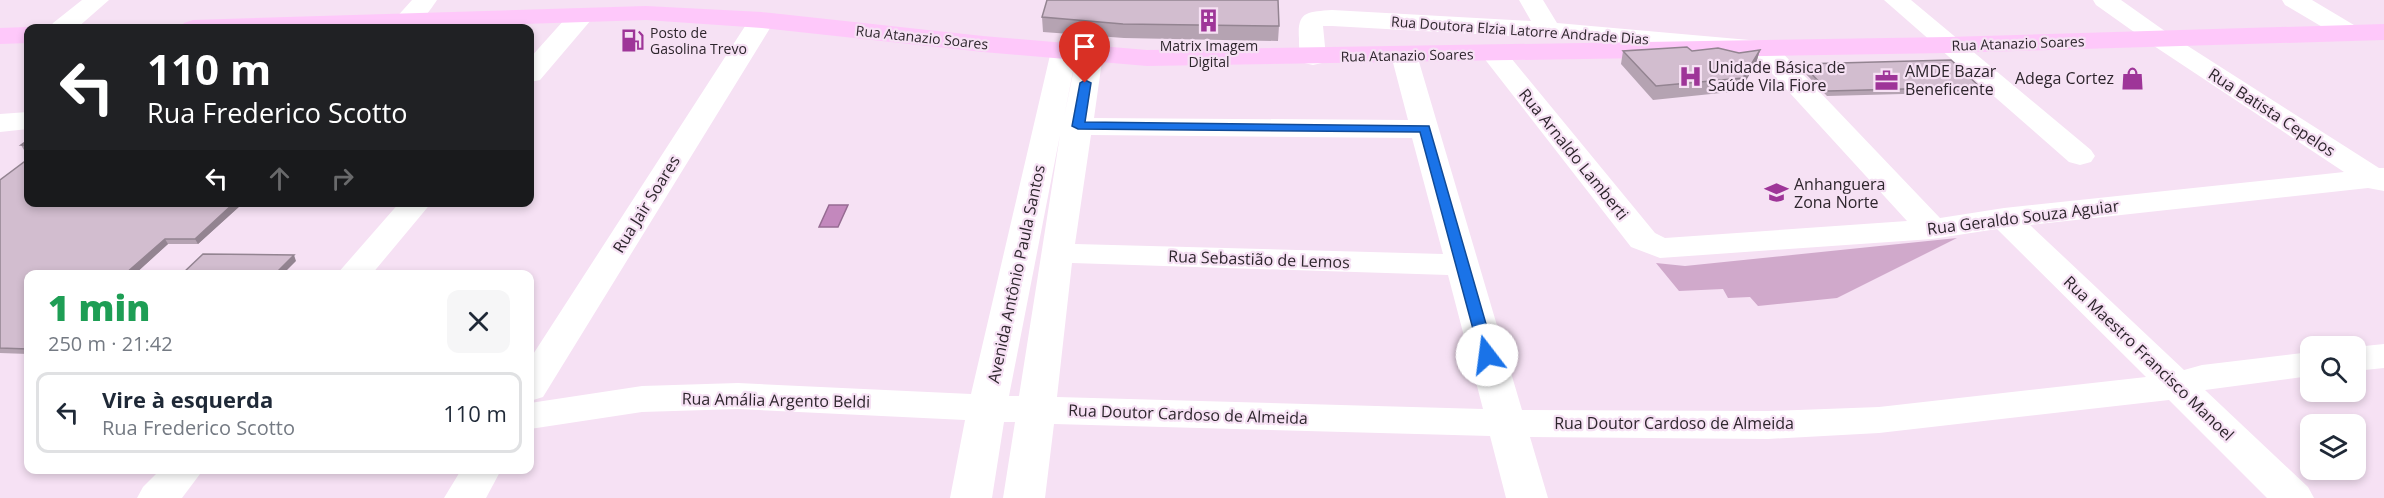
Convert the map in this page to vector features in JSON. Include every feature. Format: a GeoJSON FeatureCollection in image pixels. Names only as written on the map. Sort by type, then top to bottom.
{"type":"FeatureCollection","features":[{"type":"Feature","properties":{"kind":"main road","name":"Rua Atanazio Soares"},"geometry":{"type":"LineString","coordinates":[[300,24],[656,14],[762,20],[1077,53],[1147,58],[1492,53],[1648,43],[1763,48],[2384,32]]}},
{"type":"Feature","properties":{"kind":"main road"},"geometry":{"type":"LineString","coordinates":[[2350,33],[2384,46]]}},
{"type":"Feature","properties":{"kind":"main road"},"geometry":{"type":"LineString","coordinates":[[0,36],[24,35]]}},
{"type":"Feature","properties":{"kind":"street"},"geometry":{"type":"LineString","coordinates":[[67,24],[97,0]]}},
{"type":"Feature","properties":{"kind":"street"},"geometry":{"type":"LineString","coordinates":[[407,20],[425,0]]}},
{"type":"Feature","properties":{"kind":"street"},"geometry":{"type":"LineString","coordinates":[[1531,0],[1549,30]]}},
{"type":"Feature","properties":{"kind":"street"},"geometry":{"type":"LineString","coordinates":[[1896,0],[2080,156]]}},
{"type":"Feature","properties":{"kind":"street","name":"Rua Batista Cepelos"},"geometry":{"type":"LineString","coordinates":[[2105,0],[2160,39],[2380,180]]}},
{"type":"Feature","properties":{"kind":"street"},"geometry":{"type":"LineString","coordinates":[[2294,0],[2350,33]]}},
{"type":"Feature","properties":{"kind":"street"},"geometry":{"type":"LineString","coordinates":[[534,69],[582,15]]}},
{"type":"Feature","properties":{"kind":"street","name":"Rua Doutora Elzia Latorre Andrade Dias"},"geometry":{"type":"LineString","coordinates":[[1313,57],[1311,23],[1318,19],[1549,30],[1648,43]]}},
{"type":"Feature","properties":{"kind":"street","name":"Rua Jair Soares"},"geometry":{"type":"LineString","coordinates":[[534,382],[762,20]]}},
{"type":"Feature","properties":{"kind":"street"},"geometry":{"type":"LineString","coordinates":[[1763,48],[1932,229]]}},
{"type":"Feature","properties":{"kind":"street","name":"Avenida Antônio Paula Santos"},"geometry":{"type":"LineString","coordinates":[[971,498],[987,408],[1063,126],[1077,53]]}},
{"type":"Feature","properties":{"kind":"street","name":"Rua Arnaldo Lamberti"},"geometry":{"type":"LineString","coordinates":[[1492,53],[1643,240],[1660,248]]}},
{"type":"Feature","properties":{"kind":"street"},"geometry":{"type":"LineString","coordinates":[[1404,55],[1527,498]]}},
{"type":"Feature","properties":{"kind":"street"},"geometry":{"type":"LineString","coordinates":[[0,123],[24,121]]}},
{"type":"Feature","properties":{"kind":"street"},"geometry":{"type":"LineString","coordinates":[[1063,126],[1425,129]]}},
{"type":"Feature","properties":{"kind":"street","name":"Avenida Antônio Paula Santos"},"geometry":{"type":"LineString","coordinates":[[1024,498],[1034,410],[1057,253],[1063,126]]}},
{"type":"Feature","properties":{"kind":"street","name":"Rua Geraldo Souza Aguiar"},"geometry":{"type":"LineString","coordinates":[[1660,248],[1932,229],[2004,218],[2380,180]]}},
{"type":"Feature","properties":{"kind":"street"},"geometry":{"type":"LineString","coordinates":[[358,270],[413,207]]}},
{"type":"Feature","properties":{"kind":"street","name":"Rua Maestro Francisco Manoel"},"geometry":{"type":"LineString","coordinates":[[2004,218],[2293,498]]}},
{"type":"Feature","properties":{"kind":"street","name":"Rua Sebastião de Lemos"},"geometry":{"type":"LineString","coordinates":[[1057,253],[1462,265]]}},
{"type":"Feature","properties":{"kind":"street"},"geometry":{"type":"LineString","coordinates":[[2366,358],[2384,356]]}},
{"type":"Feature","properties":{"kind":"street","name":"Rua Doutor Cardoso de Almeida"},"geometry":{"type":"LineString","coordinates":[[1034,410],[1506,423],[1768,425],[1879,420],[2178,386],[2202,376],[2300,365]]}},
{"type":"Feature","properties":{"kind":"street","name":"Rua Amália Argento Beldi"},"geometry":{"type":"LineString","coordinates":[[534,415],[642,399],[738,396],[1034,410]]}},
{"type":"Feature","properties":{"kind":"street"},"geometry":{"type":"LineString","coordinates":[[158,498],[179,474]]}},
{"type":"Feature","properties":{"kind":"street"},"geometry":{"type":"LineString","coordinates":[[465,498],[479,474]]}},
{"type":"Feature","properties":{"kind":"shaded area"},"geometry":{"type":"Polygon","coordinates":[[[829,205],[848,205],[838,227],[819,227],[829,205]]]}},
{"type":"Feature","properties":{"kind":"shaded area"},"geometry":{"type":"Polygon","coordinates":[[[1957,238],[1837,298],[1758,306],[1750,297],[1728,298],[1723,289],[1679,291],[1656,263],[1685,266],[1957,238]]]}},
{"type":"Feature","properties":{"kind":"building"},"geometry":{"type":"Polygon","coordinates":[[[1047,0],[1278,0],[1279,26],[1123,24],[1042,17],[1047,0]]]}},
{"type":"Feature","properties":{"kind":"building"},"geometry":{"type":"Polygon","coordinates":[[[1687,47],[1692,51],[1718,48],[1739,53],[1760,50],[1743,78],[1656,86],[1623,51],[1687,47]]]}},
{"type":"Feature","properties":{"kind":"building","name":"AMDE Bazar Beneficente"},"geometry":{"type":"Polygon","coordinates":[[[1951,60],[1980,87],[1828,91],[1802,64],[1951,60]]]}},
{"type":"Feature","properties":{"kind":"building"},"geometry":{"type":"Polygon","coordinates":[[[24,162],[24,207],[230,207],[195,239],[165,239],[130,270],[24,270],[24,349],[0,348],[0,180],[24,162]]]}},
{"type":"Feature","properties":{"kind":"building"},"geometry":{"type":"Polygon","coordinates":[[[203,254],[294,255],[279,270],[186,270],[203,254]]]}},
{"type":"Feature","properties":{"kind":"place","name":"Matrix Imagem Digital"},"geometry":{"type":"Point","coordinates":[1209,21]}},
{"type":"Feature","properties":{"kind":"place","name":"Posto de Gasolina Trevo"},"geometry":{"type":"Point","coordinates":[632,40]}},
{"type":"Feature","properties":{"kind":"place","name":"Unidade Básica de Saúde Vila Fiore"},"geometry":{"type":"Point","coordinates":[1690,76]}},
{"type":"Feature","properties":{"kind":"place","name":"Adega Cortez"},"geometry":{"type":"Point","coordinates":[2132,78]}},
{"type":"Feature","properties":{"kind":"place","name":"AMDE Bazar Beneficente"},"geometry":{"type":"Point","coordinates":[1887,80]}},
{"type":"Feature","properties":{"kind":"place","name":"Anhanguera Zona Norte"},"geometry":{"type":"Point","coordinates":[1776,193]}},
{"type":"Feature","properties":{"kind":"route"},"geometry":{"type":"LineString","coordinates":[[1085,83],[1078,126],[1425,129],[1487,355]]}}]}
